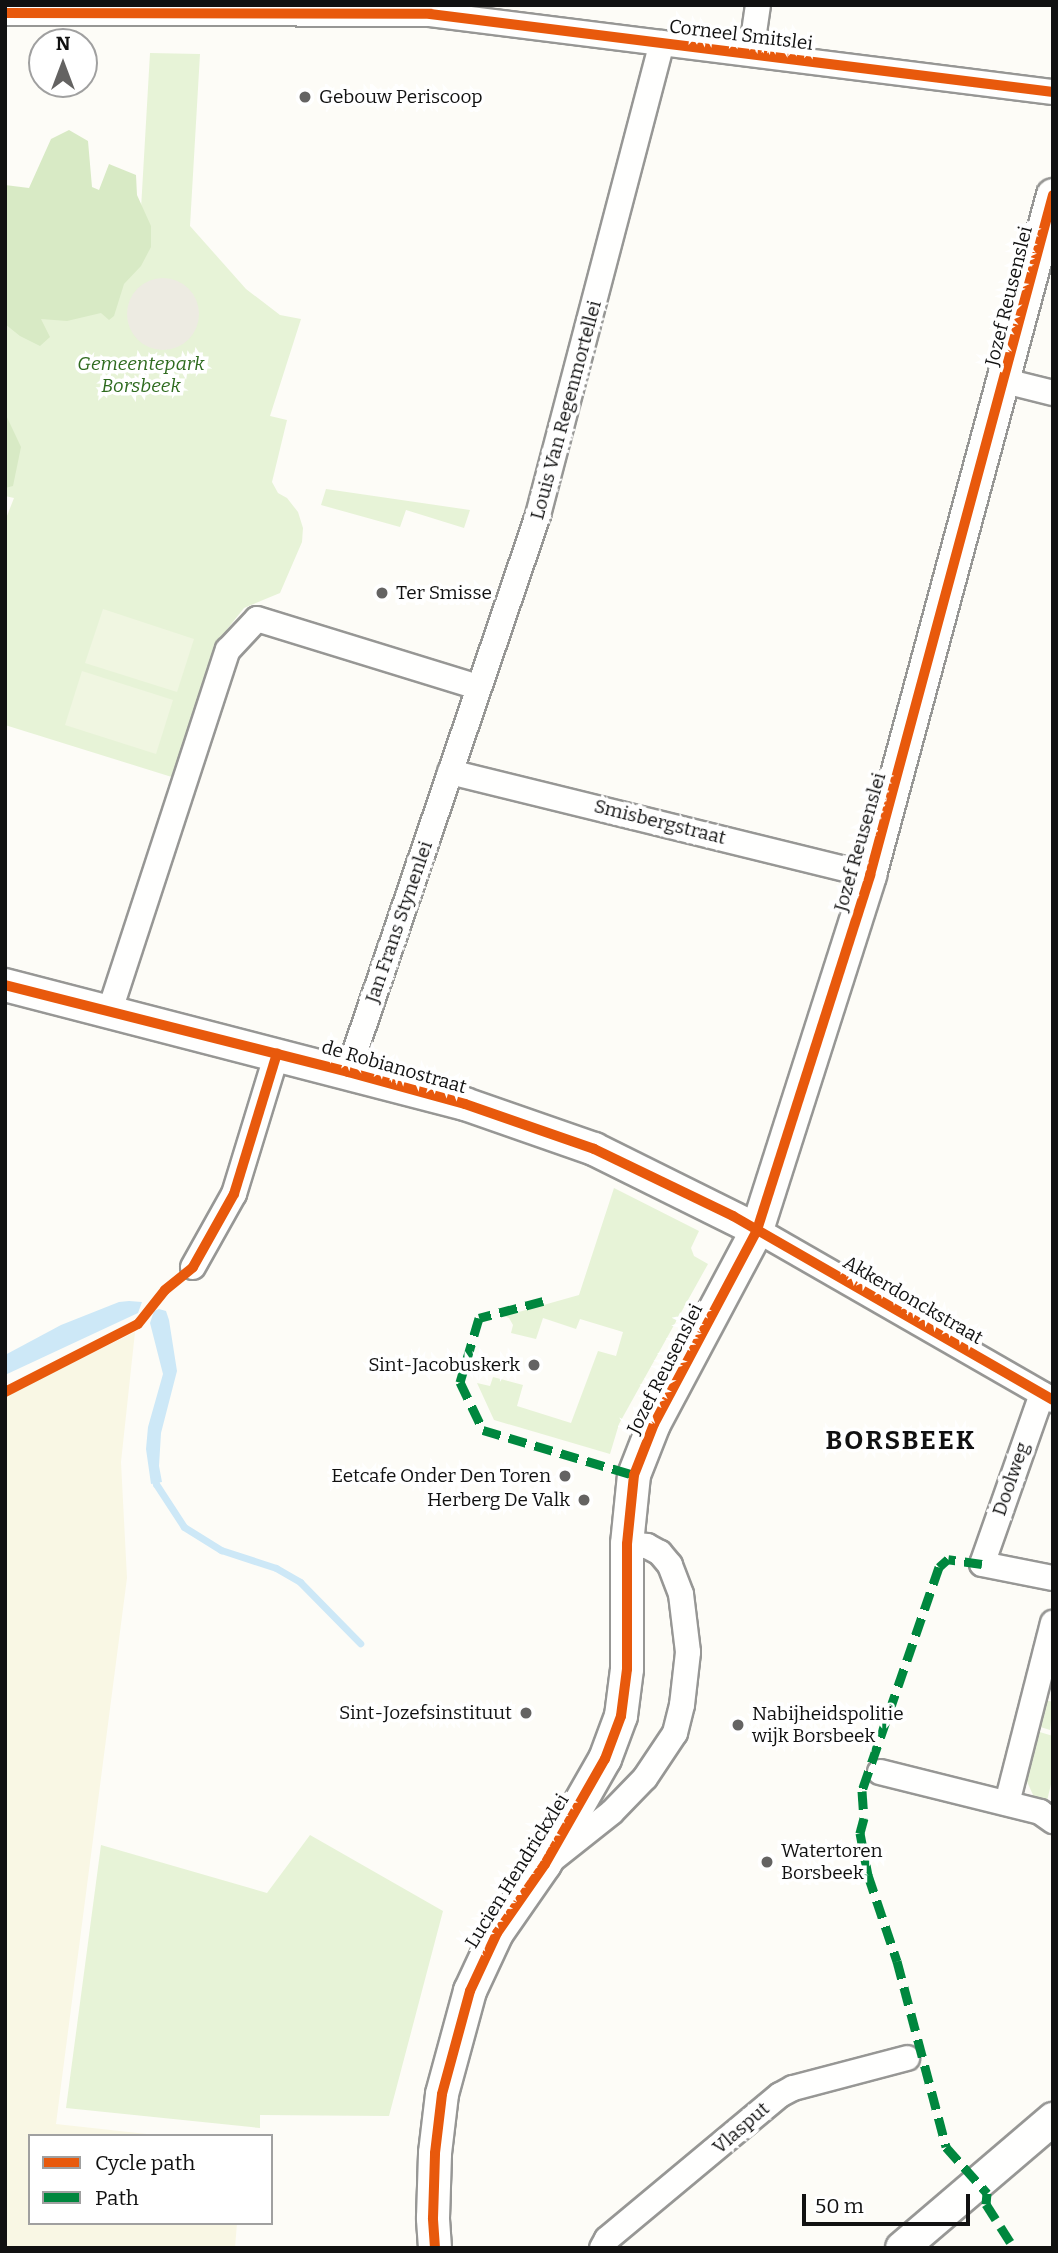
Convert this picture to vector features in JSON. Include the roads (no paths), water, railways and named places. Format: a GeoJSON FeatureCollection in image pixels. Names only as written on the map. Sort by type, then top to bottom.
{"type":"FeatureCollection","features":[{"type":"Feature","properties":{"kind":"street"},"geometry":{"type":"LineString","coordinates":[[751,53],[758,5]]}},
{"type":"Feature","properties":{"kind":"street","name":"Corneel Smitslei"},"geometry":{"type":"LineString","coordinates":[[5,13],[496,13],[662,43],[1053,92]]}},
{"type":"Feature","properties":{"kind":"street","name":"Louis Van Regenmortellei"},"geometry":{"type":"LineString","coordinates":[[450,772],[538,516],[662,43]]}},
{"type":"Feature","properties":{"kind":"street","name":"Jozef Reusenslei"},"geometry":{"type":"LineString","coordinates":[[634,1475],[654,1424],[757,1230],[870,876],[1053,195]]}},
{"type":"Feature","properties":{"kind":"street"},"geometry":{"type":"LineString","coordinates":[[1005,381],[1053,393]]}},
{"type":"Feature","properties":{"kind":"street"},"geometry":{"type":"LineString","coordinates":[[110,1010],[228,650],[257,619],[478,687]]}},
{"type":"Feature","properties":{"kind":"street","name":"Smisbergstraat"},"geometry":{"type":"LineString","coordinates":[[450,772],[870,876]]}},
{"type":"Feature","properties":{"kind":"street","name":"Jan Frans Stynenlei"},"geometry":{"type":"LineString","coordinates":[[348,1072],[450,772]]}},
{"type":"Feature","properties":{"kind":"street","name":"de Robianostraat"},"geometry":{"type":"LineString","coordinates":[[5,985],[277,1053],[465,1104],[594,1149],[757,1230]]}},
{"type":"Feature","properties":{"kind":"street"},"geometry":{"type":"LineString","coordinates":[[193,1266],[234,1194],[277,1053]]}},
{"type":"Feature","properties":{"kind":"street","name":"Akkerdonckstraat"},"geometry":{"type":"LineString","coordinates":[[757,1230],[1047,1397]]}},
{"type":"Feature","properties":{"kind":"street","name":"Doolweg"},"geometry":{"type":"LineString","coordinates":[[1047,1397],[982,1564],[1053,1578]]}},
{"type":"Feature","properties":{"kind":"street","name":"Lucien Hendrickxlei"},"geometry":{"type":"LineString","coordinates":[[435,2248],[433,2218],[436,2142],[442,2094],[456,2040],[483,1959],[497,1933],[545,1864],[605,1759],[621,1716],[627,1669],[627,1544],[634,1475]]}},
{"type":"Feature","properties":{"kind":"street","name":"Lucien Hendrickxlei"},"geometry":{"type":"LineString","coordinates":[[545,1864],[612,1812],[645,1778],[675,1733],[682,1705],[688,1652],[684,1607],[674,1575],[660,1553],[646,1546],[627,1544]]}},
{"type":"Feature","properties":{"kind":"street"},"geometry":{"type":"LineString","coordinates":[[1007,1804],[1053,1623]]}},
{"type":"Feature","properties":{"kind":"street"},"geometry":{"type":"LineString","coordinates":[[880,1772],[1040,1812],[1053,1821]]}},
{"type":"Feature","properties":{"kind":"street","name":"Vlasput"},"geometry":{"type":"LineString","coordinates":[[602,2248],[607,2239],[780,2095],[793,2088],[907,2058]]}},
{"type":"Feature","properties":{"kind":"street"},"geometry":{"type":"LineString","coordinates":[[902,2248],[1053,2119]]}},
{"type":"Feature","properties":{"kind":"water"},"geometry":{"type":"Polygon","coordinates":[[[119,1302],[142,1302],[138,1313],[5,1375],[5,1355],[61,1325],[119,1302]]]}},
{"type":"Feature","properties":{"kind":"water"},"geometry":{"type":"Polygon","coordinates":[[[154,1311],[166,1311],[169,1320],[177,1371],[161,1433],[159,1466],[162,1482],[151,1484],[146,1449],[148,1427],[163,1374],[150,1323],[154,1311]]]}},
{"type":"Feature","properties":{"kind":"waterway"},"geometry":{"type":"LineString","coordinates":[[154,1474],[156,1484],[184,1527],[221,1550],[276,1568],[300,1582],[360,1643]]}},
{"type":"Feature","properties":{"kind":"place","name":"Gebouw Periscoop"},"geometry":{"type":"Point","coordinates":[305,97]}},
{"type":"Feature","properties":{"kind":"place","name":"Ter Smisse"},"geometry":{"type":"Point","coordinates":[382,593]}},
{"type":"Feature","properties":{"kind":"place","name":"Sint-Jacobuskerk"},"geometry":{"type":"Point","coordinates":[534,1365]}},
{"type":"Feature","properties":{"kind":"place","name":"Eetcafe Onder Den Toren"},"geometry":{"type":"Point","coordinates":[565,1476]}},
{"type":"Feature","properties":{"kind":"place","name":"Herberg De Valk"},"geometry":{"type":"Point","coordinates":[584,1500]}},
{"type":"Feature","properties":{"kind":"place","name":"Sint-Jozefsinstituut"},"geometry":{"type":"Point","coordinates":[526,1713]}},
{"type":"Feature","properties":{"kind":"place","name":"Nabijheidspolitie wijk Borsbeek"},"geometry":{"type":"Point","coordinates":[738,1725]}},
{"type":"Feature","properties":{"kind":"place","name":"Watertoren Borsbeek"},"geometry":{"type":"Point","coordinates":[767,1862]}},
{"type":"Feature","properties":{"kind":"district","name":"BORSBEEK"},"geometry":{"type":"Point","coordinates":[901,1441]}},
{"type":"Feature","properties":{"kind":"park label","name":"Gemeentepark Borsbeek"},"geometry":{"type":"Point","coordinates":[141,375]}}]}
